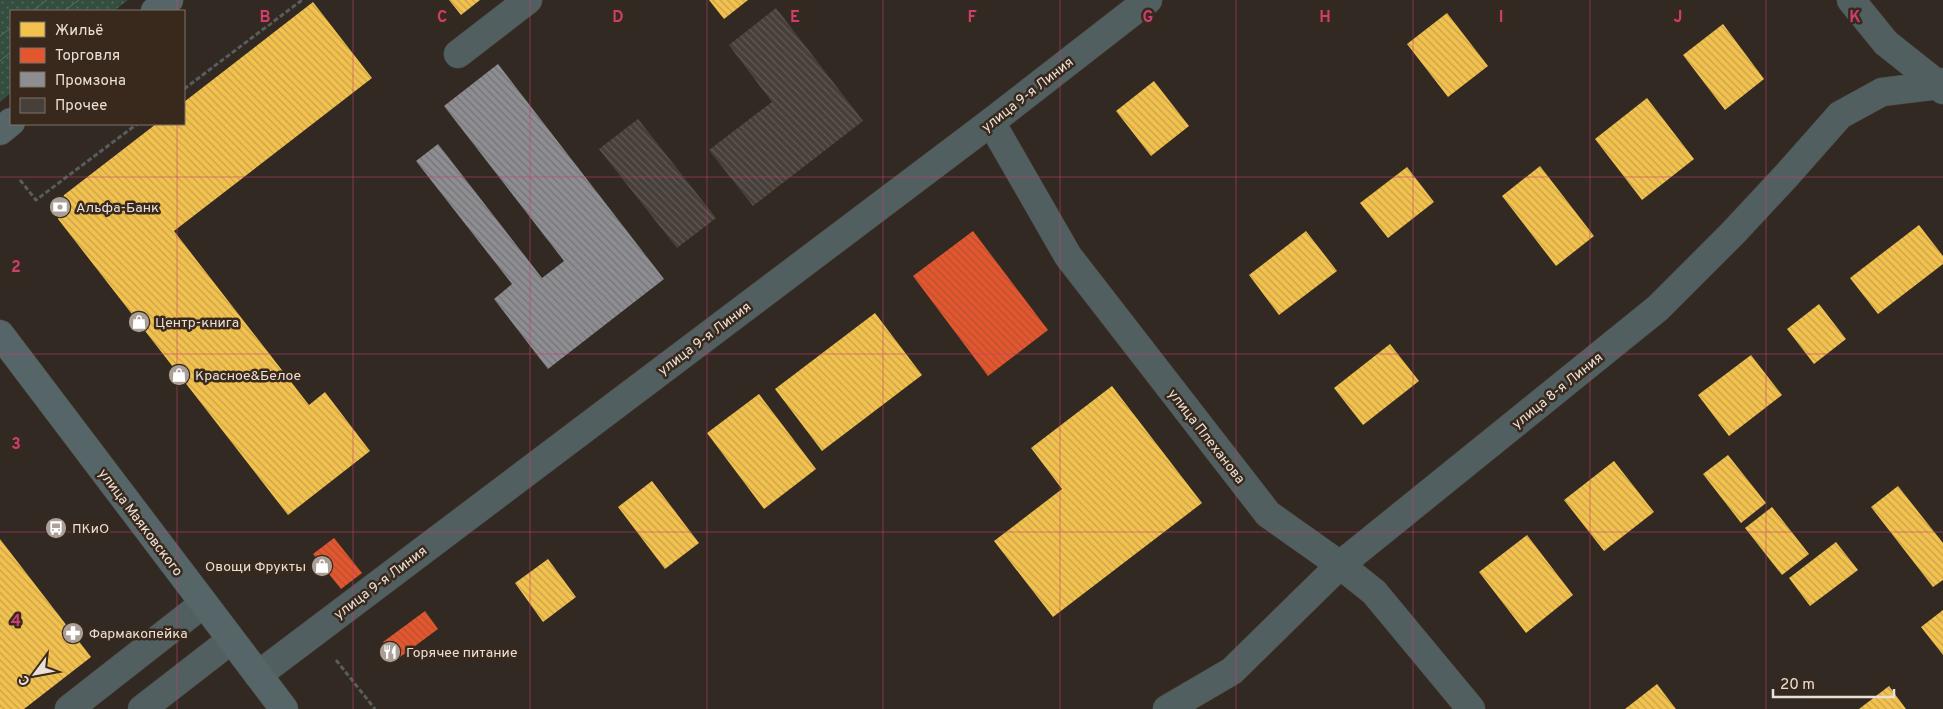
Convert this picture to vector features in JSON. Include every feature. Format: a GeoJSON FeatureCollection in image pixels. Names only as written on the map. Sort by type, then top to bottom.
{"type":"FeatureCollection","features":[{"type":"Feature","properties":{"kind":"main road"},"geometry":{"type":"LineString","coordinates":[[156,10],[170,0]]}},
{"type":"Feature","properties":{"kind":"main road"},"geometry":{"type":"LineString","coordinates":[[0,131],[10,123]]}},
{"type":"Feature","properties":{"kind":"main road","name":"улица Маяковского"},"geometry":{"type":"LineString","coordinates":[[0,334],[284,709]]}},
{"type":"Feature","properties":{"kind":"street"},"geometry":{"type":"LineString","coordinates":[[458,54],[528,0]]}},
{"type":"Feature","properties":{"kind":"street","name":"улица 9-я Линия"},"geometry":{"type":"LineString","coordinates":[[258,675],[991,122],[1148,0]]}},
{"type":"Feature","properties":{"kind":"street"},"geometry":{"type":"LineString","coordinates":[[1851,0],[1886,43],[1942,86]]}},
{"type":"Feature","properties":{"kind":"street","name":"улица 8-я Линия"},"geometry":{"type":"LineString","coordinates":[[1167,709],[1232,671],[1340,566],[1658,308],[1738,228],[1840,115],[1882,92],[1942,86]]}},
{"type":"Feature","properties":{"kind":"street","name":"улица Плеханова"},"geometry":{"type":"LineString","coordinates":[[991,122],[1068,256],[1268,514],[1374,592],[1472,709]]}},
{"type":"Feature","properties":{"kind":"street"},"geometry":{"type":"LineString","coordinates":[[69,709],[203,604]]}},
{"type":"Feature","properties":{"kind":"street"},"geometry":{"type":"LineString","coordinates":[[142,709],[231,640]]}},
{"type":"Feature","properties":{"kind":"path"},"geometry":{"type":"LineString","coordinates":[[185,88],[302,0]]}},
{"type":"Feature","properties":{"kind":"path"},"geometry":{"type":"LineString","coordinates":[[20,180],[36,200],[136,125]]}},
{"type":"Feature","properties":{"kind":"path"},"geometry":{"type":"LineString","coordinates":[[314,632],[375,709]]}},
{"type":"Feature","properties":{"kind":"green space"},"geometry":{"type":"Polygon","coordinates":[[[0,0],[128,0],[115,10],[10,10],[10,94],[0,102],[0,0]]]}},
{"type":"Feature","properties":{"kind":"building: Жильё"},"geometry":{"type":"Polygon","coordinates":[[[449,0],[480,0],[461,15],[449,0]]]}},
{"type":"Feature","properties":{"kind":"building: Жильё"},"geometry":{"type":"Polygon","coordinates":[[[709,0],[748,0],[724,19],[709,0]]]}},
{"type":"Feature","properties":{"kind":"building: Жильё"},"geometry":{"type":"Polygon","coordinates":[[[313,2],[372,78],[174,231],[309,405],[325,392],[370,451],[288,515],[58,219],[64,195],[155,125],[185,125],[185,101],[313,2]]]}},
{"type":"Feature","properties":{"kind":"building: Жильё"},"geometry":{"type":"Polygon","coordinates":[[[1447,13],[1488,66],[1448,97],[1407,44],[1447,13]]]}},
{"type":"Feature","properties":{"kind":"building: Жильё"},"geometry":{"type":"Polygon","coordinates":[[[1723,24],[1764,79],[1725,110],[1683,55],[1723,24]]]}},
{"type":"Feature","properties":{"kind":"building: Жильё"},"geometry":{"type":"Polygon","coordinates":[[[1154,81],[1189,126],[1151,156],[1116,111],[1154,81]]]}},
{"type":"Feature","properties":{"kind":"building: Жильё"},"geometry":{"type":"Polygon","coordinates":[[[1647,98],[1694,159],[1642,200],[1595,139],[1647,98]]]}},
{"type":"Feature","properties":{"kind":"building: Жильё"},"geometry":{"type":"Polygon","coordinates":[[[1540,166],[1594,236],[1556,266],[1502,196],[1540,166]]]}},
{"type":"Feature","properties":{"kind":"building: Жильё"},"geometry":{"type":"Polygon","coordinates":[[[1407,167],[1434,202],[1388,238],[1360,203],[1407,167]]]}},
{"type":"Feature","properties":{"kind":"building: Жильё"},"geometry":{"type":"Polygon","coordinates":[[[1919,225],[1943,256],[1943,264],[1878,314],[1850,278],[1919,225]]]}},
{"type":"Feature","properties":{"kind":"building: Жильё"},"geometry":{"type":"Polygon","coordinates":[[[1306,231],[1337,271],[1279,315],[1249,275],[1306,231]]]}},
{"type":"Feature","properties":{"kind":"building: Жильё"},"geometry":{"type":"Polygon","coordinates":[[[1819,304],[1846,339],[1814,364],[1787,329],[1819,304]]]}},
{"type":"Feature","properties":{"kind":"building: Жильё"},"geometry":{"type":"Polygon","coordinates":[[[875,313],[922,375],[822,451],[775,389],[875,313]]]}},
{"type":"Feature","properties":{"kind":"building: Жильё"},"geometry":{"type":"Polygon","coordinates":[[[1390,344],[1419,381],[1363,425],[1334,388],[1390,344]]]}},
{"type":"Feature","properties":{"kind":"building: Жильё"},"geometry":{"type":"Polygon","coordinates":[[[1751,355],[1782,395],[1729,436],[1698,395],[1751,355]]]}},
{"type":"Feature","properties":{"kind":"building: Жильё"},"geometry":{"type":"Polygon","coordinates":[[[1112,386],[1202,503],[1053,617],[994,541],[1062,489],[1031,448],[1112,386]]]}},
{"type":"Feature","properties":{"kind":"building: Жильё"},"geometry":{"type":"Polygon","coordinates":[[[759,394],[816,469],[764,509],[707,433],[759,394]]]}},
{"type":"Feature","properties":{"kind":"building: Жильё"},"geometry":{"type":"Polygon","coordinates":[[[1728,455],[1766,503],[1741,523],[1703,474],[1728,455]]]}},
{"type":"Feature","properties":{"kind":"building: Жильё"},"geometry":{"type":"Polygon","coordinates":[[[1614,461],[1654,512],[1604,551],[1564,500],[1614,461]]]}},
{"type":"Feature","properties":{"kind":"building: Жильё"},"geometry":{"type":"Polygon","coordinates":[[[652,481],[699,543],[665,569],[618,507],[652,481]]]}},
{"type":"Feature","properties":{"kind":"building: Жильё"},"geometry":{"type":"Polygon","coordinates":[[[1898,486],[1943,543],[1943,580],[1933,587],[1871,507],[1898,486]]]}},
{"type":"Feature","properties":{"kind":"building: Жильё"},"geometry":{"type":"Polygon","coordinates":[[[1772,507],[1809,554],[1782,575],[1745,528],[1772,507]]]}},
{"type":"Feature","properties":{"kind":"building: Жильё"},"geometry":{"type":"Polygon","coordinates":[[[1527,535],[1573,595],[1526,633],[1479,572],[1527,535]]]}},
{"type":"Feature","properties":{"kind":"building: Жильё"},"geometry":{"type":"Polygon","coordinates":[[[0,539],[91,657],[24,709],[0,709],[0,539]]]}},
{"type":"Feature","properties":{"kind":"building: Жильё"},"geometry":{"type":"Polygon","coordinates":[[[1836,542],[1858,570],[1810,606],[1789,578],[1836,542]]]}},
{"type":"Feature","properties":{"kind":"building: Жильё"},"geometry":{"type":"Polygon","coordinates":[[[548,559],[576,597],[543,622],[515,583],[548,559]]]}},
{"type":"Feature","properties":{"kind":"building: Жильё"},"geometry":{"type":"Polygon","coordinates":[[[1943,610],[1943,655],[1921,627],[1943,610]]]}},
{"type":"Feature","properties":{"kind":"building: Жильё"},"geometry":{"type":"Polygon","coordinates":[[[1657,684],[1676,709],[1625,709],[1657,684]]]}},
{"type":"Feature","properties":{"kind":"building: Жильё"},"geometry":{"type":"Polygon","coordinates":[[[1889,686],[1906,709],[1859,709],[1889,686]]]}},
{"type":"Feature","properties":{"kind":"building: Торговля"},"geometry":{"type":"Polygon","coordinates":[[[973,231],[1048,330],[988,376],[913,276],[973,231]]]}},
{"type":"Feature","properties":{"kind":"building: Торговля"},"geometry":{"type":"Polygon","coordinates":[[[334,538],[362,573],[341,589],[313,554],[334,538]]]}},
{"type":"Feature","properties":{"kind":"building: Торговля"},"geometry":{"type":"Polygon","coordinates":[[[425,611],[438,629],[396,660],[383,642],[425,611]]]}},
{"type":"Feature","properties":{"kind":"building: Промзона"},"geometry":{"type":"Polygon","coordinates":[[[498,64],[664,279],[548,369],[494,299],[512,284],[416,161],[438,144],[542,278],[564,261],[444,106],[498,64]]]}},
{"type":"Feature","properties":{"kind":"building: Прочее"},"geometry":{"type":"Polygon","coordinates":[[[776,8],[863,121],[753,206],[709,150],[772,102],[729,45],[776,8]]]}},
{"type":"Feature","properties":{"kind":"building: Прочее"},"geometry":{"type":"Polygon","coordinates":[[[638,119],[716,218],[677,248],[599,149],[638,119]]]}},
{"type":"Feature","properties":{"kind":"tram line"},"geometry":{"type":"LineString","coordinates":[[33,10],[47,0]]}},
{"type":"Feature","properties":{"kind":"tram line"},"geometry":{"type":"LineString","coordinates":[[65,10],[79,0]]}},
{"type":"Feature","properties":{"kind":"tram line"},"geometry":{"type":"LineString","coordinates":[[0,36],[10,29]]}},
{"type":"Feature","properties":{"kind":"tram line"},"geometry":{"type":"LineString","coordinates":[[0,61],[10,53]]}},
{"type":"Feature","properties":{"kind":"place","name":"Альфа-Банк"},"geometry":{"type":"Point","coordinates":[60,207]}},
{"type":"Feature","properties":{"kind":"place","name":"Центр-книга"},"geometry":{"type":"Point","coordinates":[139,322]}},
{"type":"Feature","properties":{"kind":"place","name":"Красное&Белое"},"geometry":{"type":"Point","coordinates":[179,375]}},
{"type":"Feature","properties":{"kind":"place","name":"ПКиО"},"geometry":{"type":"Point","coordinates":[56,528]}},
{"type":"Feature","properties":{"kind":"place","name":"Овощи Фрукты"},"geometry":{"type":"Point","coordinates":[322,566]}},
{"type":"Feature","properties":{"kind":"place","name":"Фармакопейка"},"geometry":{"type":"Point","coordinates":[73,633]}},
{"type":"Feature","properties":{"kind":"place","name":"Горячее питание"},"geometry":{"type":"Point","coordinates":[390,652]}}]}
